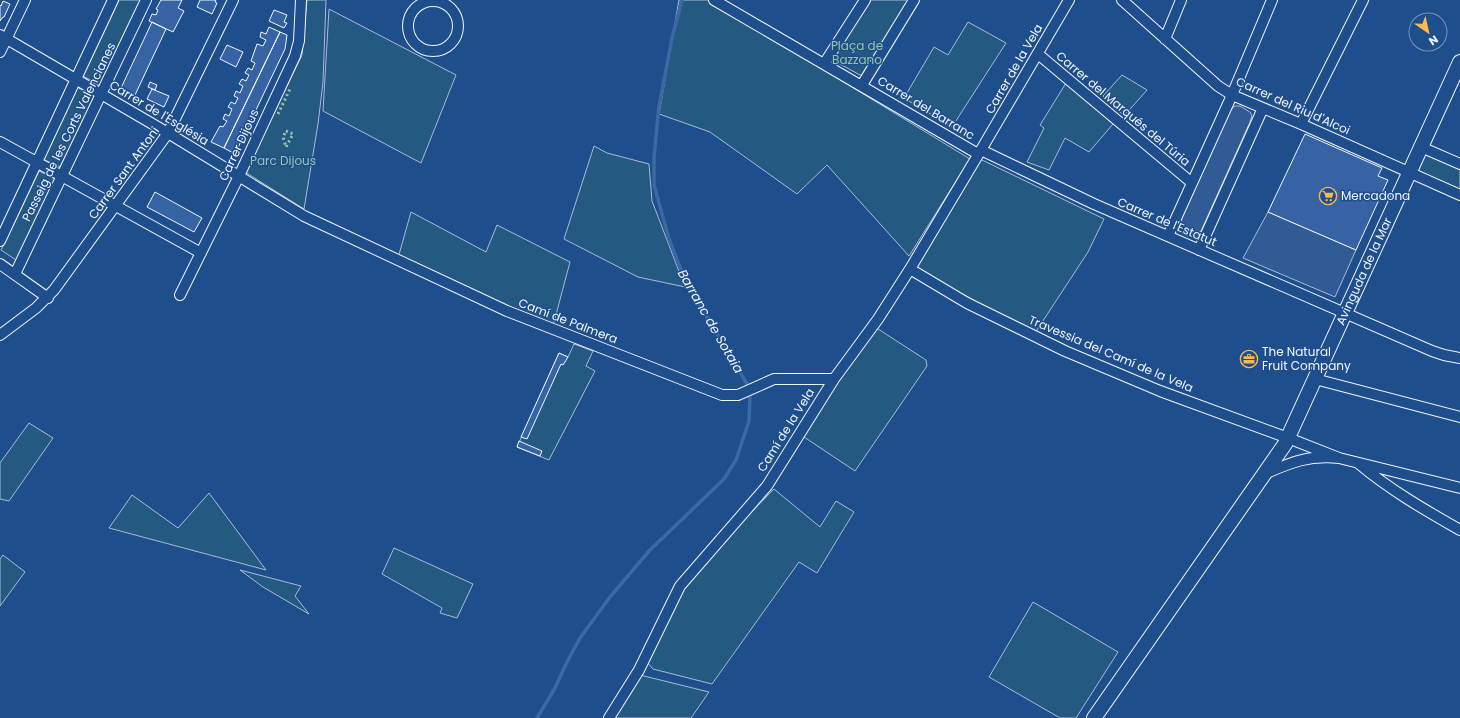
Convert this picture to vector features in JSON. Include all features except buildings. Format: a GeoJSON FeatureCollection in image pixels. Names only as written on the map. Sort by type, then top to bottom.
{"type":"FeatureCollection","features":[{"type":"Feature","properties":{"kind":"main road","name":"Avinguda de la Mar"},"geometry":{"type":"LineString","coordinates":[[1094,718],[1288,438],[1344,313],[1459,67]]}},
{"type":"Feature","properties":{"kind":"street"},"geometry":{"type":"LineString","coordinates":[[0,52],[3,36],[25,0]]}},
{"type":"Feature","properties":{"kind":"street","name":"Passeig de les Corts Valencianes"},"geometry":{"type":"LineString","coordinates":[[0,241],[113,0]]}},
{"type":"Feature","properties":{"kind":"street","name":"Passeig de les Corts Valencianes"},"geometry":{"type":"LineString","coordinates":[[15,274],[146,0]]}},
{"type":"Feature","properties":{"kind":"street","name":"Carrer Sant Antoni"},"geometry":{"type":"LineString","coordinates":[[0,335],[27,316],[48,298],[73,266],[168,133],[233,0]]}},
{"type":"Feature","properties":{"kind":"street","name":"Carrer Dijous"},"geometry":{"type":"LineString","coordinates":[[180,296],[239,176],[298,48],[301,0]]}},
{"type":"Feature","properties":{"kind":"street"},"geometry":{"type":"LineString","coordinates":[[437,0],[452,10],[458,23],[458,32],[454,40],[448,46],[440,51],[431,52],[423,50],[413,42],[409,34],[408,26],[409,18],[418,6],[426,2],[437,0]]}},
{"type":"Feature","properties":{"kind":"street","name":"Carrer del Barranc"},"geometry":{"type":"LineString","coordinates":[[714,0],[979,152]]}},
{"type":"Feature","properties":{"kind":"street"},"geometry":{"type":"LineString","coordinates":[[824,64],[865,0]]}},
{"type":"Feature","properties":{"kind":"street"},"geometry":{"type":"LineString","coordinates":[[862,85],[914,0]]}},
{"type":"Feature","properties":{"kind":"street","name":"Carrer de la Vela"},"geometry":{"type":"LineString","coordinates":[[979,152],[1069,0]]}},
{"type":"Feature","properties":{"kind":"street","name":"Carrer del Riu d'Alcoi"},"geometry":{"type":"LineString","coordinates":[[1122,0],[1218,86],[1232,95],[1302,124],[1460,195]]}},
{"type":"Feature","properties":{"kind":"street"},"geometry":{"type":"LineString","coordinates":[[1166,39],[1181,0]]}},
{"type":"Feature","properties":{"kind":"street"},"geometry":{"type":"LineString","coordinates":[[1168,236],[1232,95],[1272,0]]}},
{"type":"Feature","properties":{"kind":"street"},"geometry":{"type":"LineString","coordinates":[[1302,124],[1363,0]]}},
{"type":"Feature","properties":{"kind":"street","name":"Carrer de l'Església"},"geometry":{"type":"LineString","coordinates":[[3,36],[168,133],[304,216]]}},
{"type":"Feature","properties":{"kind":"street","name":"Carrer del Marqués del Túria"},"geometry":{"type":"LineString","coordinates":[[1038,54],[1192,183]]}},
{"type":"Feature","properties":{"kind":"street"},"geometry":{"type":"LineString","coordinates":[[1199,250],[1262,108]]}},
{"type":"Feature","properties":{"kind":"street"},"geometry":{"type":"LineString","coordinates":[[0,142],[201,253]]}},
{"type":"Feature","properties":{"kind":"street"},"geometry":{"type":"LineString","coordinates":[[1421,146],[1460,164]]}},
{"type":"Feature","properties":{"kind":"street","name":"Carrer de l'Estatut"},"geometry":{"type":"LineString","coordinates":[[979,152],[1081,199],[1432,351],[1460,358]]}},
{"type":"Feature","properties":{"kind":"street","name":"Camí de la Vela"},"geometry":{"type":"LineString","coordinates":[[609,718],[639,670],[680,586],[767,486],[834,379],[878,319],[910,269],[979,152]]}},
{"type":"Feature","properties":{"kind":"street","name":"Camí de Palmera"},"geometry":{"type":"LineString","coordinates":[[304,216],[507,312],[722,395],[738,395],[774,379],[834,379]]}},
{"type":"Feature","properties":{"kind":"street"},"geometry":{"type":"LineString","coordinates":[[0,264],[48,298]]}},
{"type":"Feature","properties":{"kind":"street","name":"Travessia del Camí de la Vela"},"geometry":{"type":"LineString","coordinates":[[910,269],[968,303],[1065,351],[1160,391],[1339,458]]}},
{"type":"Feature","properties":{"kind":"street"},"geometry":{"type":"LineString","coordinates":[[1315,379],[1460,417]]}},
{"type":"Feature","properties":{"kind":"street"},"geometry":{"type":"LineString","coordinates":[[1264,474],[1305,458],[1323,456],[1357,462],[1460,488]]}},
{"type":"Feature","properties":{"kind":"street"},"geometry":{"type":"LineString","coordinates":[[1357,462],[1397,492],[1460,530]]}},
{"type":"Feature","properties":{"kind":"green space"},"geometry":{"type":"Polygon","coordinates":[[[119,0],[141,0],[100,85],[83,76],[119,0]]]}},
{"type":"Feature","properties":{"kind":"green space","name":"Parc Dijous"},"geometry":{"type":"Polygon","coordinates":[[[307,0],[326,0],[323,82],[318,124],[304,209],[245,172],[302,55],[307,0]]]}},
{"type":"Feature","properties":{"kind":"green space"},"geometry":{"type":"Polygon","coordinates":[[[679,0],[709,0],[970,159],[909,256],[827,165],[797,194],[710,132],[659,114],[679,0]]]}},
{"type":"Feature","properties":{"kind":"green space","name":"Plaça de Bazzano"},"geometry":{"type":"Polygon","coordinates":[[[870,0],[909,0],[863,74],[860,75],[838,63],[835,56],[870,0]]]}},
{"type":"Feature","properties":{"kind":"green space"},"geometry":{"type":"Polygon","coordinates":[[[329,9],[456,75],[421,163],[323,111],[329,9]]]}},
{"type":"Feature","properties":{"kind":"green space"},"geometry":{"type":"Polygon","coordinates":[[[968,22],[1006,43],[952,127],[904,98],[934,47],[948,55],[968,22]]]}},
{"type":"Feature","properties":{"kind":"green space"},"geometry":{"type":"Polygon","coordinates":[[[1122,75],[1147,90],[1124,116],[1103,96],[1122,75]]]}},
{"type":"Feature","properties":{"kind":"green space"},"geometry":{"type":"Polygon","coordinates":[[[1066,83],[1113,124],[1089,152],[1065,138],[1049,170],[1027,162],[1044,128],[1040,125],[1066,83]]]}},
{"type":"Feature","properties":{"kind":"green space"},"geometry":{"type":"Polygon","coordinates":[[[77,87],[95,97],[60,167],[43,159],[77,87]]]}},
{"type":"Feature","properties":{"kind":"green space"},"geometry":{"type":"Polygon","coordinates":[[[594,146],[607,153],[649,164],[652,201],[685,287],[638,277],[564,239],[594,146]]]}},
{"type":"Feature","properties":{"kind":"green space"},"geometry":{"type":"Polygon","coordinates":[[[1424,154],[1428,154],[1460,168],[1460,189],[1419,171],[1418,167],[1424,154]]]}},
{"type":"Feature","properties":{"kind":"green space"},"geometry":{"type":"Polygon","coordinates":[[[980,159],[1104,219],[1088,252],[1035,333],[916,269],[980,159]]]}},
{"type":"Feature","properties":{"kind":"green space"},"geometry":{"type":"Polygon","coordinates":[[[39,171],[55,179],[16,260],[1,250],[39,171]]]}},
{"type":"Feature","properties":{"kind":"green space"},"geometry":{"type":"Polygon","coordinates":[[[411,212],[486,252],[497,225],[570,262],[553,326],[398,258],[411,212]]]}},
{"type":"Feature","properties":{"kind":"green space"},"geometry":{"type":"Polygon","coordinates":[[[875,327],[926,360],[927,366],[855,471],[801,435],[875,327]]]}},
{"type":"Feature","properties":{"kind":"green space"},"geometry":{"type":"Polygon","coordinates":[[[574,344],[593,351],[586,366],[595,371],[549,460],[517,447],[559,353],[568,357],[574,344]]]}},
{"type":"Feature","properties":{"kind":"green space"},"geometry":{"type":"Polygon","coordinates":[[[29,423],[53,438],[9,501],[0,499],[0,463],[29,423]]]}},
{"type":"Feature","properties":{"kind":"green space"},"geometry":{"type":"Polygon","coordinates":[[[774,489],[820,527],[836,501],[854,512],[817,573],[799,562],[712,684],[653,669],[647,662],[679,593],[702,563],[774,489]]]}},
{"type":"Feature","properties":{"kind":"green space"},"geometry":{"type":"Polygon","coordinates":[[[209,493],[266,570],[109,528],[132,495],[178,528],[209,493]]]}},
{"type":"Feature","properties":{"kind":"green space"},"geometry":{"type":"Polygon","coordinates":[[[394,548],[473,584],[457,618],[440,613],[442,608],[382,574],[394,548]]]}},
{"type":"Feature","properties":{"kind":"green space"},"geometry":{"type":"Polygon","coordinates":[[[3,555],[25,572],[0,606],[0,559],[3,555]]]}},
{"type":"Feature","properties":{"kind":"green space"},"geometry":{"type":"Polygon","coordinates":[[[240,570],[301,586],[295,596],[309,614],[263,587],[240,570]]]}},
{"type":"Feature","properties":{"kind":"green space"},"geometry":{"type":"Polygon","coordinates":[[[1033,602],[1118,652],[1076,718],[1060,718],[989,677],[1033,602]]]}},
{"type":"Feature","properties":{"kind":"green space"},"geometry":{"type":"Polygon","coordinates":[[[640,675],[709,692],[691,718],[614,718],[640,675]]]}},
{"type":"Feature","properties":{"kind":"shaded area"},"geometry":{"type":"Polygon","coordinates":[[[1235,106],[1240,106],[1250,112],[1252,116],[1250,122],[1201,231],[1194,236],[1181,233],[1179,222],[1231,109],[1235,106]]]}},
{"type":"Feature","properties":{"kind":"shaded area"},"geometry":{"type":"Polygon","coordinates":[[[1268,212],[1356,250],[1335,297],[1243,258],[1268,212]]]}},
{"type":"Feature","properties":{"kind":"waterway","name":"Barranc de Sotaia"},"geometry":{"type":"LineString","coordinates":[[682,0],[672,38],[659,106],[654,158],[654,185],[669,239],[685,280],[747,384]]}},
{"type":"Feature","properties":{"kind":"waterway","name":"Barranc de Sotaia"},"geometry":{"type":"LineString","coordinates":[[537,718],[555,688],[580,638],[610,597],[649,551],[724,479],[736,460],[749,421],[750,395]]}},
{"type":"Feature","properties":{"kind":"hedge"},"geometry":{"type":"LineString","coordinates":[[278,114],[290,89]]}},
{"type":"Feature","properties":{"kind":"hedge"},"geometry":{"type":"LineString","coordinates":[[286,131],[293,134],[286,147],[283,137],[286,131]]}},
{"type":"Feature","properties":{"kind":"place","name":"Mercadona"},"geometry":{"type":"Point","coordinates":[1328,196]}},
{"type":"Feature","properties":{"kind":"place","name":"The Natural Fruit Company"},"geometry":{"type":"Point","coordinates":[1249,359]}}]}
